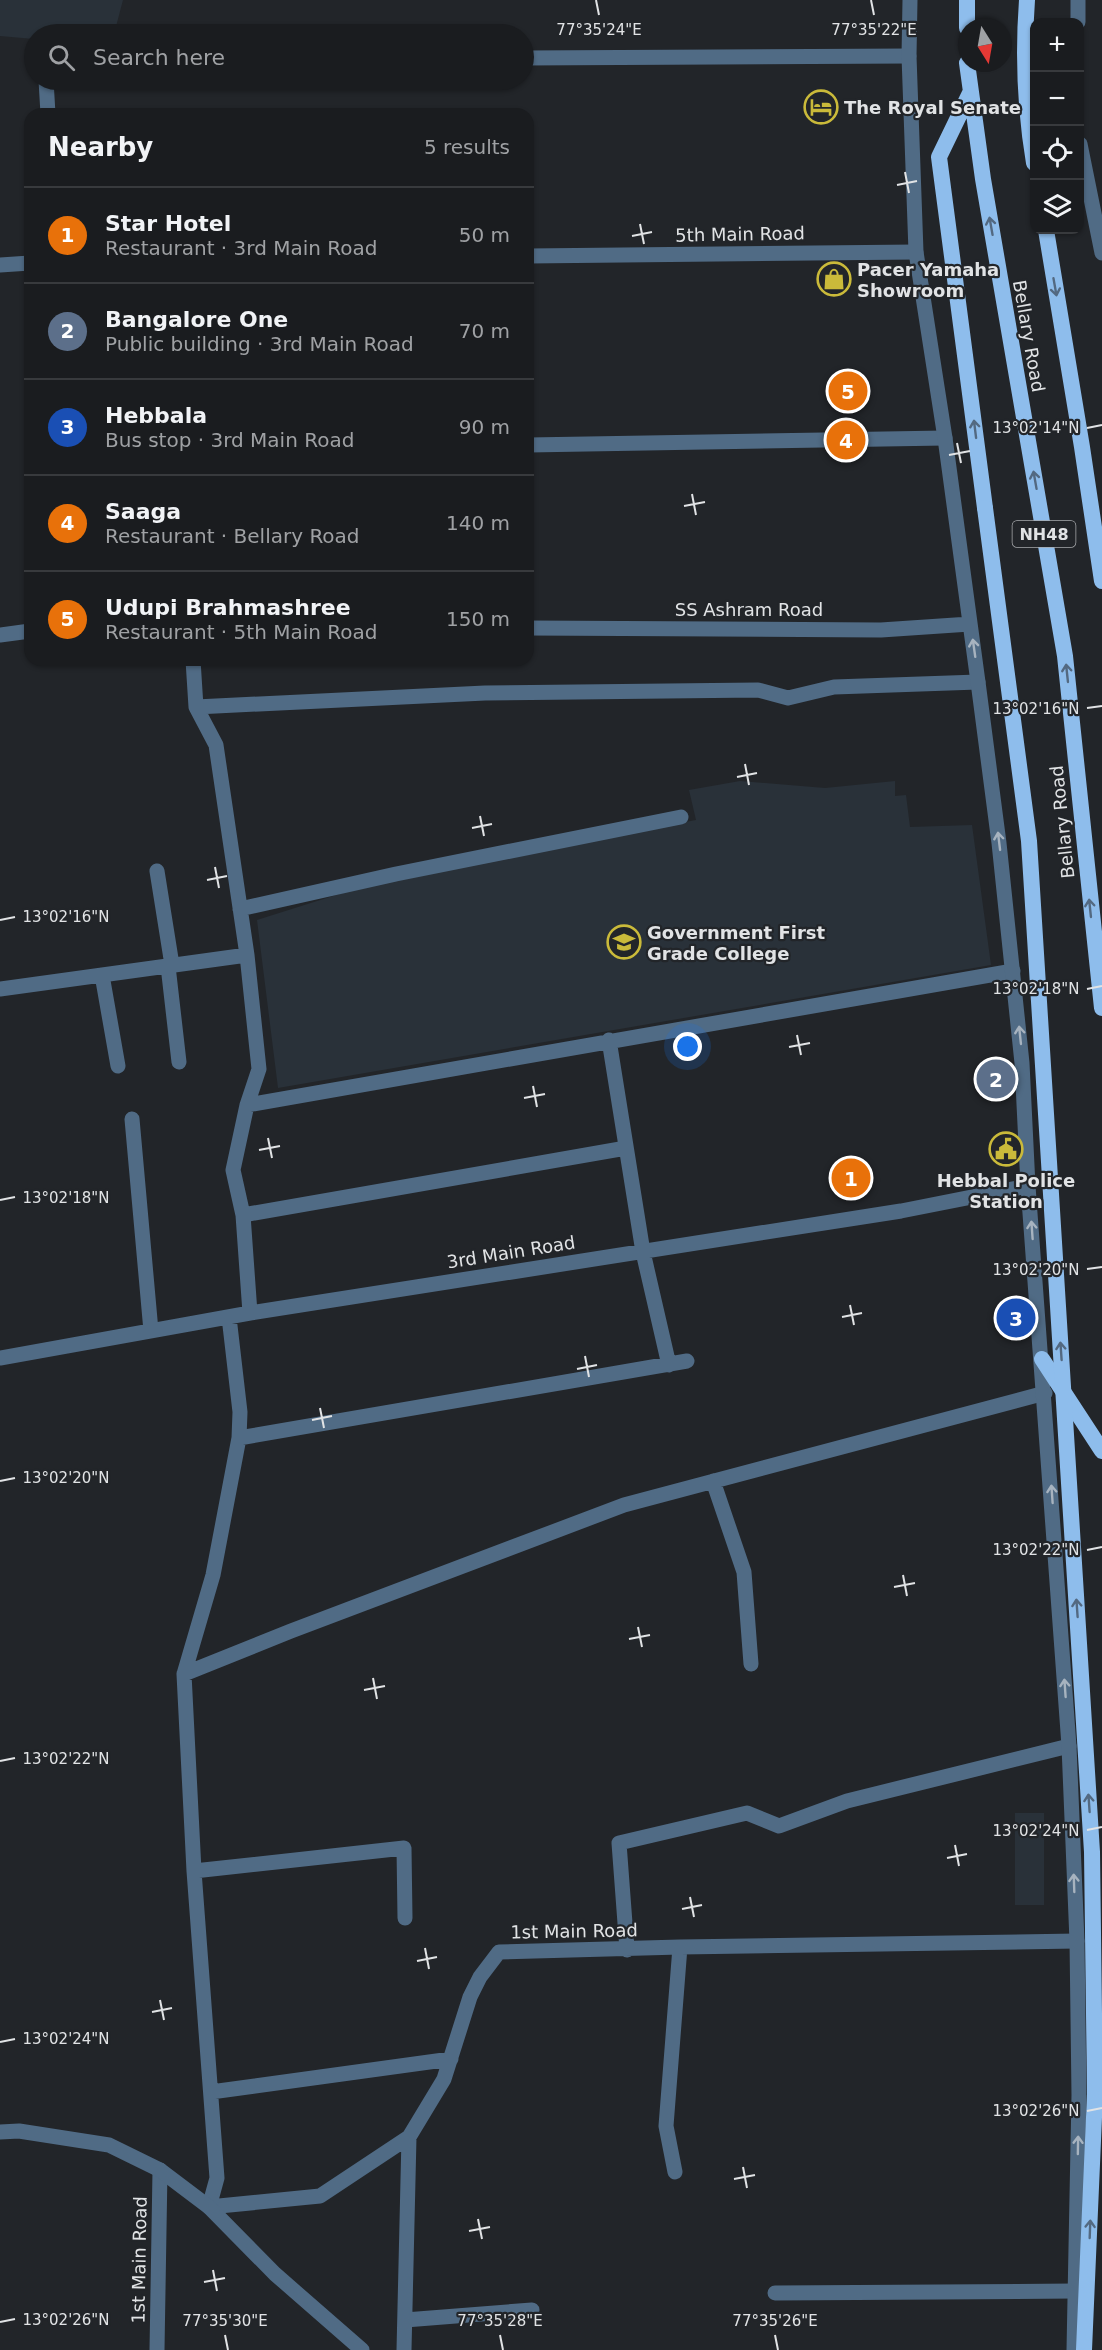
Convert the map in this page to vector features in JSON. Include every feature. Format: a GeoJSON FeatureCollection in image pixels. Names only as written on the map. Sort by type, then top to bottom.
{"type":"FeatureCollection","features":[{"type":"Feature","properties":{"kind":"highway"},"geometry":{"type":"LineString","coordinates":[[967,0],[967,18]]}},
{"type":"Feature","properties":{"kind":"highway"},"geometry":{"type":"LineString","coordinates":[[1027,0],[1025,49],[1030,136]]}},
{"type":"Feature","properties":{"kind":"highway","name":"Bellary Road"},"geometry":{"type":"LineString","coordinates":[[969,72],[982,179],[1065,656],[1102,1008]]}},
{"type":"Feature","properties":{"kind":"highway"},"geometry":{"type":"LineString","coordinates":[[970,93],[939,157],[1029,841],[1092,1852],[1095,2094],[1084,2350]]}},
{"type":"Feature","properties":{"kind":"highway","name":"Bellary Road"},"geometry":{"type":"LineString","coordinates":[[1047,234],[1102,581]]}},
{"type":"Feature","properties":{"kind":"highway"},"geometry":{"type":"LineString","coordinates":[[1042,1359],[1102,1451]]}},
{"type":"Feature","properties":{"kind":"street"},"geometry":{"type":"LineString","coordinates":[[910,0],[909,56],[916,252],[945,438],[999,843],[1022,1064],[1028,1186],[1045,1393],[1069,1746],[1077,1941],[1079,2095],[1074,2350]]}},
{"type":"Feature","properties":{"kind":"street"},"geometry":{"type":"LineString","coordinates":[[1078,0],[1078,18]]}},
{"type":"Feature","properties":{"kind":"street"},"geometry":{"type":"LineString","coordinates":[[534,58],[909,56]]}},
{"type":"Feature","properties":{"kind":"street"},"geometry":{"type":"LineString","coordinates":[[47,90],[48,108]]}},
{"type":"Feature","properties":{"kind":"street"},"geometry":{"type":"LineString","coordinates":[[1084,164],[1102,254]]}},
{"type":"Feature","properties":{"kind":"street","name":"5th Main Road"},"geometry":{"type":"LineString","coordinates":[[534,256],[916,252]]}},
{"type":"Feature","properties":{"kind":"street"},"geometry":{"type":"LineString","coordinates":[[0,265],[24,263]]}},
{"type":"Feature","properties":{"kind":"street"},"geometry":{"type":"LineString","coordinates":[[534,445],[945,438]]}},
{"type":"Feature","properties":{"kind":"street","name":"SS Ashram Road"},"geometry":{"type":"LineString","coordinates":[[534,628],[881,630],[970,624]]}},
{"type":"Feature","properties":{"kind":"street"},"geometry":{"type":"LineString","coordinates":[[0,635],[24,632]]}},
{"type":"Feature","properties":{"kind":"street"},"geometry":{"type":"LineString","coordinates":[[193,666],[196,707],[216,745],[247,955],[259,1069],[247,1105],[233,1170],[243,1215],[250,1313]]}},
{"type":"Feature","properties":{"kind":"street"},"geometry":{"type":"LineString","coordinates":[[196,707],[485,693],[758,690],[788,698],[834,687],[978,682]]}},
{"type":"Feature","properties":{"kind":"street"},"geometry":{"type":"LineString","coordinates":[[240,909],[396,874],[681,817]]}},
{"type":"Feature","properties":{"kind":"street"},"geometry":{"type":"LineString","coordinates":[[157,871],[170,965],[179,1062]]}},
{"type":"Feature","properties":{"kind":"street"},"geometry":{"type":"LineString","coordinates":[[0,989],[247,955]]}},
{"type":"Feature","properties":{"kind":"street"},"geometry":{"type":"LineString","coordinates":[[247,1105],[1013,971]]}},
{"type":"Feature","properties":{"kind":"street"},"geometry":{"type":"LineString","coordinates":[[102,975],[118,1066]]}},
{"type":"Feature","properties":{"kind":"street"},"geometry":{"type":"LineString","coordinates":[[609,1040],[643,1252],[669,1365]]}},
{"type":"Feature","properties":{"kind":"street"},"geometry":{"type":"LineString","coordinates":[[132,1119],[151,1331]]}},
{"type":"Feature","properties":{"kind":"street"},"geometry":{"type":"LineString","coordinates":[[243,1215],[626,1148]]}},
{"type":"Feature","properties":{"kind":"street","name":"3rd Main Road"},"geometry":{"type":"LineString","coordinates":[[0,1358],[250,1313],[901,1211],[1028,1186]]}},
{"type":"Feature","properties":{"kind":"street"},"geometry":{"type":"LineString","coordinates":[[209,2207],[218,2178],[194,1871],[184,1674],[213,1575],[239,1438],[240,1412],[229,1317]]}},
{"type":"Feature","properties":{"kind":"street"},"geometry":{"type":"LineString","coordinates":[[239,1438],[687,1361]]}},
{"type":"Feature","properties":{"kind":"street"},"geometry":{"type":"LineString","coordinates":[[184,1674],[624,1505],[1045,1393]]}},
{"type":"Feature","properties":{"kind":"street"},"geometry":{"type":"LineString","coordinates":[[713,1481],[744,1572],[751,1664]]}},
{"type":"Feature","properties":{"kind":"street"},"geometry":{"type":"LineString","coordinates":[[627,1950],[619,1843],[747,1813],[779,1826],[847,1801],[1069,1746]]}},
{"type":"Feature","properties":{"kind":"street"},"geometry":{"type":"LineString","coordinates":[[194,1871],[404,1848],[405,1918]]}},
{"type":"Feature","properties":{"kind":"street","name":"1st Main Road"},"geometry":{"type":"LineString","coordinates":[[209,2207],[320,2196],[409,2137],[444,2079],[470,1997],[480,1977],[499,1952],[1077,1941]]}},
{"type":"Feature","properties":{"kind":"street"},"geometry":{"type":"LineString","coordinates":[[675,2172],[666,2126],[680,1947]]}},
{"type":"Feature","properties":{"kind":"street"},"geometry":{"type":"LineString","coordinates":[[211,2092],[451,2060]]}},
{"type":"Feature","properties":{"kind":"street"},"geometry":{"type":"LineString","coordinates":[[0,2132],[19,2132],[109,2145],[160,2170],[209,2207],[275,2274],[362,2350]]}},
{"type":"Feature","properties":{"kind":"street"},"geometry":{"type":"LineString","coordinates":[[404,2350],[409,2137]]}},
{"type":"Feature","properties":{"kind":"street","name":"1st Main Road"},"geometry":{"type":"LineString","coordinates":[[157,2350],[160,2170]]}},
{"type":"Feature","properties":{"kind":"street"},"geometry":{"type":"LineString","coordinates":[[775,2293],[1075,2291]]}},
{"type":"Feature","properties":{"kind":"street"},"geometry":{"type":"LineString","coordinates":[[405,2320],[532,2310]]}},
{"type":"Feature","properties":{"kind":"shaded area"},"geometry":{"type":"Polygon","coordinates":[[[0,0],[123,0],[117,24],[24,24],[24,38],[0,36],[0,0]]]}},
{"type":"Feature","properties":{"kind":"shaded area","name":"Government First Grade College"},"geometry":{"type":"Polygon","coordinates":[[[740,781],[825,788],[895,781],[895,796],[906,795],[910,827],[972,825],[991,965],[278,1088],[257,920],[393,877],[696,820],[689,790],[740,781]]]}},
{"type":"Feature","properties":{"kind":"shaded area"},"geometry":{"type":"Polygon","coordinates":[[[1015,1813],[1044,1813],[1044,1905],[1015,1905],[1015,1813]]]}},
{"type":"Feature","properties":{"kind":"place","name":"The Royal Senate"},"geometry":{"type":"Point","coordinates":[821,107]}},
{"type":"Feature","properties":{"kind":"place","name":"Pacer Yamaha Showroom"},"geometry":{"type":"Point","coordinates":[834,279]}},
{"type":"Feature","properties":{"kind":"place","name":"Udupi Brahmashree"},"geometry":{"type":"Point","coordinates":[848,391]}},
{"type":"Feature","properties":{"kind":"place","name":"Saaga"},"geometry":{"type":"Point","coordinates":[846,440]}},
{"type":"Feature","properties":{"kind":"place","name":"Government First Grade College"},"geometry":{"type":"Point","coordinates":[624,942]}},
{"type":"Feature","properties":{"kind":"place","name":"Bangalore One"},"geometry":{"type":"Point","coordinates":[996,1079]}},
{"type":"Feature","properties":{"kind":"place","name":"Hebbal Police Station"},"geometry":{"type":"Point","coordinates":[1006,1149]}},
{"type":"Feature","properties":{"kind":"place","name":"Star Hotel"},"geometry":{"type":"Point","coordinates":[851,1178]}},
{"type":"Feature","properties":{"kind":"place","name":"Hebbala"},"geometry":{"type":"Point","coordinates":[1016,1318]}}]}
